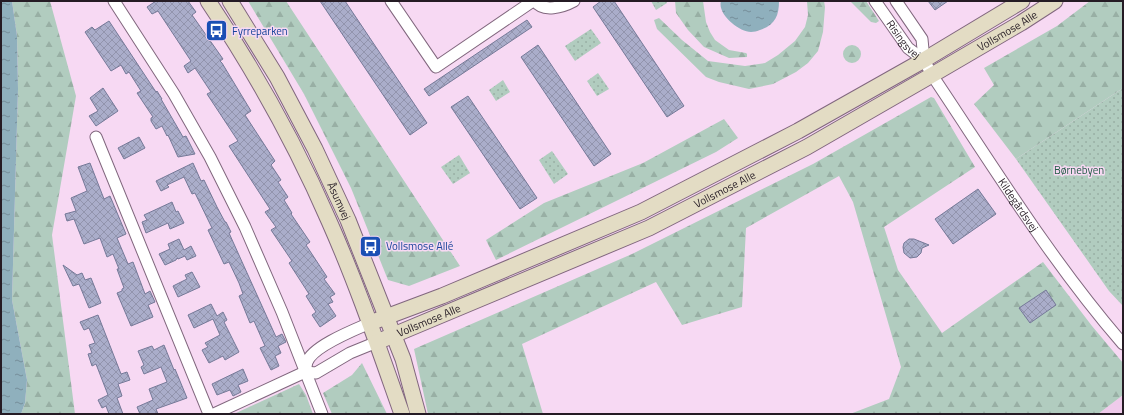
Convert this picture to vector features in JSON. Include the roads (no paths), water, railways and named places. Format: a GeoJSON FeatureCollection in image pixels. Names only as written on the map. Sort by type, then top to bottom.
{"type":"FeatureCollection","features":[{"type":"Feature","properties":{"kind":"street"},"geometry":{"type":"LineString","coordinates":[[114,1],[174,94],[210,157],[245,227],[282,312],[322,414]]}},
{"type":"Feature","properties":{"kind":"street","name":"Åsumvej"},"geometry":{"type":"LineString","coordinates":[[208,1],[260,85],[299,158],[330,222],[370,323],[402,414]]}},
{"type":"Feature","properties":{"kind":"street","name":"Åsumvej"},"geometry":{"type":"LineString","coordinates":[[230,1],[277,78],[315,149],[348,220],[403,359],[418,414]]}},
{"type":"Feature","properties":{"kind":"street"},"geometry":{"type":"LineString","coordinates":[[391,1],[436,67],[534,1],[537,5],[547,8],[562,6],[574,1]]}},
{"type":"Feature","properties":{"kind":"street","name":"Risingsvej"},"geometry":{"type":"LineString","coordinates":[[876,1],[908,48],[924,60]]}},
{"type":"Feature","properties":{"kind":"street","name":"Risingsvej"},"geometry":{"type":"LineString","coordinates":[[896,1],[922,39],[924,60]]}},
{"type":"Feature","properties":{"kind":"street","name":"Vollsmose Alle"},"geometry":{"type":"LineString","coordinates":[[370,323],[442,296],[641,212],[798,131],[924,60],[1022,1]]}},
{"type":"Feature","properties":{"kind":"street","name":"Vollsmose Alle"},"geometry":{"type":"LineString","coordinates":[[377,342],[649,228],[807,147],[1021,23],[1055,1]]}},
{"type":"Feature","properties":{"kind":"street","name":"Kildegårdsvej"},"geometry":{"type":"LineString","coordinates":[[924,60],[932,75],[1063,270],[1123,344]]}},
{"type":"Feature","properties":{"kind":"street"},"geometry":{"type":"LineString","coordinates":[[96,137],[209,414]]}},
{"type":"Feature","properties":{"kind":"street"},"geometry":{"type":"LineString","coordinates":[[305,372],[307,362],[314,353],[344,334],[370,323]]}},
{"type":"Feature","properties":{"kind":"street"},"geometry":{"type":"LineString","coordinates":[[214,414],[305,372],[316,373],[350,353],[377,342]]}},
{"type":"Feature","properties":{"kind":"water"},"geometry":{"type":"Polygon","coordinates":[[[1,1],[12,1],[17,36],[18,89],[12,300],[27,380],[25,403],[21,414],[1,414],[1,1]]]}},
{"type":"Feature","properties":{"kind":"water"},"geometry":{"type":"Polygon","coordinates":[[[721,1],[779,1],[779,6],[773,23],[765,28],[751,32],[735,26],[726,17],[722,11],[721,1]]]}},
{"type":"Feature","properties":{"kind":"place","name":"Fyrreparken"},"geometry":{"type":"Point","coordinates":[216,31]}},
{"type":"Feature","properties":{"kind":"place","name":"Vollsmose Allé"},"geometry":{"type":"Point","coordinates":[370,246]}},
{"type":"Feature","properties":{"kind":"park label","name":"Børnebyen"},"geometry":{"type":"Point","coordinates":[1079,170]}}]}
